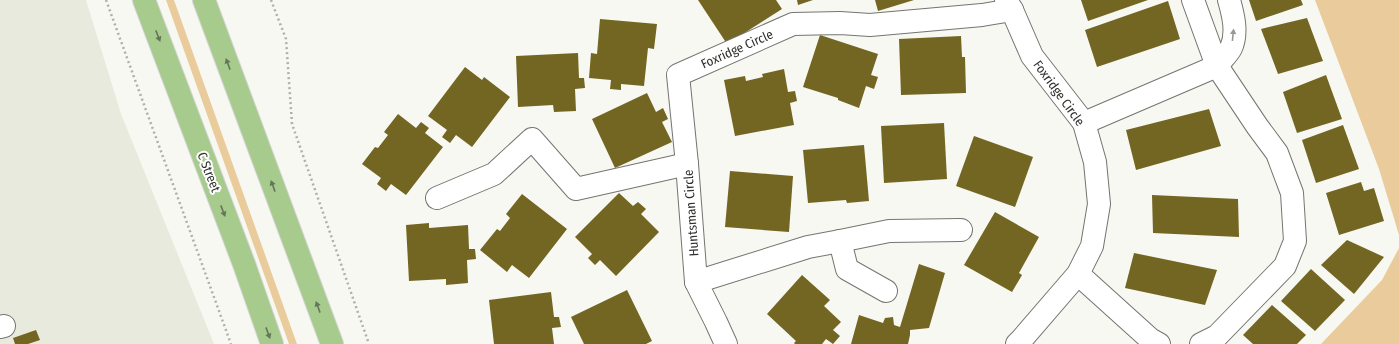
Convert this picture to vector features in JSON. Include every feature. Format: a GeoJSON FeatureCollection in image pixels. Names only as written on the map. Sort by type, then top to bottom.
{"type":"FeatureCollection","features":[{"type":"Feature","properties":{"kind":"main road","name":"C Street"},"geometry":{"type":"LineString","coordinates":[[144,0],[244,264],[272,344]]}},
{"type":"Feature","properties":{"kind":"main road"},"geometry":{"type":"LineString","coordinates":[[204,0],[332,344]]}},
{"type":"Feature","properties":{"kind":"street"},"geometry":{"type":"LineString","coordinates":[[1193,0],[1217,66],[1277,153],[1292,193],[1295,241],[1285,266],[1217,336],[1201,344]]}},
{"type":"Feature","properties":{"kind":"street"},"geometry":{"type":"LineString","coordinates":[[1084,123],[1217,66],[1231,48],[1234,34],[1233,16],[1229,0]]}},
{"type":"Feature","properties":{"kind":"street","name":"Foxridge Circle"},"geometry":{"type":"LineString","coordinates":[[678,75],[793,24],[840,23],[870,25],[982,15],[1009,5],[1032,56],[1084,123],[1095,162],[1099,204],[1092,246],[1078,274],[1022,342]]}},
{"type":"Feature","properties":{"kind":"street","name":"Huntsman Circle"},"geometry":{"type":"LineString","coordinates":[[678,75],[687,164],[696,282],[726,344]]}},
{"type":"Feature","properties":{"kind":"street"},"geometry":{"type":"LineString","coordinates":[[437,198],[494,174],[532,139],[576,189],[687,164]]}},
{"type":"Feature","properties":{"kind":"street"},"geometry":{"type":"LineString","coordinates":[[696,282],[808,247],[889,231],[961,230]]}},
{"type":"Feature","properties":{"kind":"street"},"geometry":{"type":"LineString","coordinates":[[840,241],[847,269],[886,291]]}},
{"type":"Feature","properties":{"kind":"street"},"geometry":{"type":"LineString","coordinates":[[1078,274],[1150,339],[1160,344]]}},
{"type":"Feature","properties":{"kind":"path"},"geometry":{"type":"LineString","coordinates":[[106,0],[231,344]]}},
{"type":"Feature","properties":{"kind":"path"},"geometry":{"type":"LineString","coordinates":[[272,0],[286,38],[292,124],[369,344]]}},
{"type":"Feature","properties":{"kind":"shaded area"},"geometry":{"type":"Polygon","coordinates":[[[0,0],[86,0],[121,114],[214,344],[0,344],[0,0]]]}},
{"type":"Feature","properties":{"kind":"shaded area"},"geometry":{"type":"Polygon","coordinates":[[[166,0],[174,0],[297,344],[289,344],[166,0]]]}},
{"type":"Feature","properties":{"kind":"shaded area"},"geometry":{"type":"Polygon","coordinates":[[[1315,0],[1399,0],[1399,235],[1379,169],[1315,0]]]}},
{"type":"Feature","properties":{"kind":"shaded area"},"geometry":{"type":"Polygon","coordinates":[[[1399,248],[1399,344],[1321,344],[1382,280],[1399,248]]]}},
{"type":"Feature","properties":{"kind":"building"},"geometry":{"type":"Polygon","coordinates":[[[698,0],[776,0],[782,9],[727,44],[698,0]]]}},
{"type":"Feature","properties":{"kind":"building"},"geometry":{"type":"Polygon","coordinates":[[[797,0],[813,0],[798,5],[797,0]]]}},
{"type":"Feature","properties":{"kind":"building"},"geometry":{"type":"Polygon","coordinates":[[[875,0],[914,0],[878,11],[875,0]]]}},
{"type":"Feature","properties":{"kind":"building"},"geometry":{"type":"Polygon","coordinates":[[[1081,0],[1148,0],[1088,21],[1081,0]]]}},
{"type":"Feature","properties":{"kind":"building"},"geometry":{"type":"Polygon","coordinates":[[[1249,0],[1301,0],[1303,5],[1256,21],[1249,0]]]}},
{"type":"Feature","properties":{"kind":"building"},"geometry":{"type":"Polygon","coordinates":[[[1168,1],[1180,39],[1097,67],[1085,30],[1168,1]]]}},
{"type":"Feature","properties":{"kind":"building"},"geometry":{"type":"Polygon","coordinates":[[[1307,18],[1323,61],[1278,74],[1261,29],[1307,18]]]}},
{"type":"Feature","properties":{"kind":"building"},"geometry":{"type":"Polygon","coordinates":[[[600,19],[657,24],[654,49],[648,48],[644,86],[621,84],[621,90],[610,89],[611,80],[589,78],[591,53],[597,54],[600,19]]]}},
{"type":"Feature","properties":{"kind":"building"},"geometry":{"type":"Polygon","coordinates":[[[820,35],[878,54],[871,75],[878,77],[874,89],[866,86],[859,108],[838,100],[838,98],[803,87],[820,35]]]}},
{"type":"Feature","properties":{"kind":"building"},"geometry":{"type":"Polygon","coordinates":[[[961,36],[962,57],[965,57],[966,93],[901,95],[899,39],[961,36]]]}},
{"type":"Feature","properties":{"kind":"building"},"geometry":{"type":"Polygon","coordinates":[[[578,53],[579,78],[584,78],[585,88],[575,89],[576,111],[554,112],[553,105],[518,107],[516,56],[578,53]]]}},
{"type":"Feature","properties":{"kind":"building"},"geometry":{"type":"Polygon","coordinates":[[[465,67],[482,80],[484,77],[510,97],[472,147],[456,135],[450,143],[442,137],[447,130],[428,116],[465,67]]]}},
{"type":"Feature","properties":{"kind":"building"},"geometry":{"type":"Polygon","coordinates":[[[784,69],[788,92],[795,91],[797,101],[790,103],[794,125],[735,136],[724,80],[745,76],[746,81],[763,77],[762,74],[784,69]]]}},
{"type":"Feature","properties":{"kind":"building"},"geometry":{"type":"Polygon","coordinates":[[[1326,75],[1342,119],[1297,133],[1283,92],[1326,75]]]}},
{"type":"Feature","properties":{"kind":"building"},"geometry":{"type":"Polygon","coordinates":[[[647,93],[656,112],[663,108],[668,119],[662,122],[672,142],[615,168],[592,119],[647,93]]]}},
{"type":"Feature","properties":{"kind":"building"},"geometry":{"type":"Polygon","coordinates":[[[1209,109],[1221,146],[1136,170],[1126,130],[1209,109]]]}},
{"type":"Feature","properties":{"kind":"building"},"geometry":{"type":"Polygon","coordinates":[[[398,114],[416,128],[421,122],[429,128],[425,133],[443,147],[406,195],[391,184],[386,191],[377,184],[381,178],[362,164],[375,147],[378,148],[388,135],[384,132],[398,114]]]}},
{"type":"Feature","properties":{"kind":"building"},"geometry":{"type":"Polygon","coordinates":[[[944,123],[947,179],[884,183],[881,126],[944,123]]]}},
{"type":"Feature","properties":{"kind":"building"},"geometry":{"type":"Polygon","coordinates":[[[1343,125],[1359,169],[1316,183],[1302,140],[1343,125]]]}},
{"type":"Feature","properties":{"kind":"building"},"geometry":{"type":"Polygon","coordinates":[[[974,136],[1033,157],[1015,207],[956,186],[974,136]]]}},
{"type":"Feature","properties":{"kind":"building"},"geometry":{"type":"Polygon","coordinates":[[[864,145],[869,201],[847,203],[846,200],[808,203],[803,150],[864,145]]]}},
{"type":"Feature","properties":{"kind":"building"},"geometry":{"type":"Polygon","coordinates":[[[730,171],[793,176],[789,232],[725,227],[730,171]]]}},
{"type":"Feature","properties":{"kind":"building"},"geometry":{"type":"Polygon","coordinates":[[[1361,182],[1364,191],[1374,188],[1384,221],[1339,235],[1326,193],[1361,182]]]}},
{"type":"Feature","properties":{"kind":"building"},"geometry":{"type":"Polygon","coordinates":[[[619,193],[633,206],[638,202],[646,209],[641,214],[659,232],[616,276],[600,260],[595,265],[588,258],[592,254],[575,237],[619,193]]]}},
{"type":"Feature","properties":{"kind":"building"},"geometry":{"type":"Polygon","coordinates":[[[522,194],[567,229],[529,278],[512,265],[507,272],[480,250],[497,229],[500,231],[510,218],[506,214],[522,194]]]}},
{"type":"Feature","properties":{"kind":"building"},"geometry":{"type":"Polygon","coordinates":[[[1152,195],[1238,199],[1239,237],[1153,233],[1152,195]]]}},
{"type":"Feature","properties":{"kind":"building"},"geometry":{"type":"Polygon","coordinates":[[[995,212],[1039,237],[1019,273],[1022,275],[1012,292],[964,265],[995,212]]]}},
{"type":"Feature","properties":{"kind":"building"},"geometry":{"type":"Polygon","coordinates":[[[429,223],[429,228],[468,225],[469,249],[475,249],[476,259],[467,260],[468,283],[446,285],[446,279],[409,281],[406,225],[429,223]]]}},
{"type":"Feature","properties":{"kind":"building"},"geometry":{"type":"Polygon","coordinates":[[[1347,240],[1384,257],[1354,294],[1321,265],[1347,240]]]}},
{"type":"Feature","properties":{"kind":"building"},"geometry":{"type":"Polygon","coordinates":[[[1134,253],[1217,270],[1205,305],[1125,288],[1134,253]]]}},
{"type":"Feature","properties":{"kind":"building"},"geometry":{"type":"Polygon","coordinates":[[[919,264],[945,273],[929,328],[910,330],[908,344],[851,344],[859,315],[883,323],[885,318],[893,317],[894,325],[900,327],[919,264]]]}},
{"type":"Feature","properties":{"kind":"building"},"geometry":{"type":"Polygon","coordinates":[[[1311,269],[1345,300],[1315,331],[1281,301],[1311,269]]]}},
{"type":"Feature","properties":{"kind":"building"},"geometry":{"type":"Polygon","coordinates":[[[802,275],[830,300],[824,306],[841,322],[833,330],[840,336],[833,344],[826,339],[822,344],[795,344],[794,343],[796,341],[767,314],[802,275]]]}},
{"type":"Feature","properties":{"kind":"building"},"geometry":{"type":"Polygon","coordinates":[[[627,290],[652,341],[646,344],[584,344],[571,317],[627,290]]]}},
{"type":"Feature","properties":{"kind":"building"},"geometry":{"type":"Polygon","coordinates":[[[551,292],[554,317],[559,317],[561,327],[552,328],[554,344],[494,344],[489,300],[551,292]]]}},
{"type":"Feature","properties":{"kind":"building"},"geometry":{"type":"Polygon","coordinates":[[[1272,305],[1306,335],[1297,344],[1253,344],[1243,335],[1272,305]]]}},
{"type":"Feature","properties":{"kind":"building"},"geometry":{"type":"Polygon","coordinates":[[[36,330],[40,340],[28,344],[15,344],[13,338],[36,330]]]}}]}
